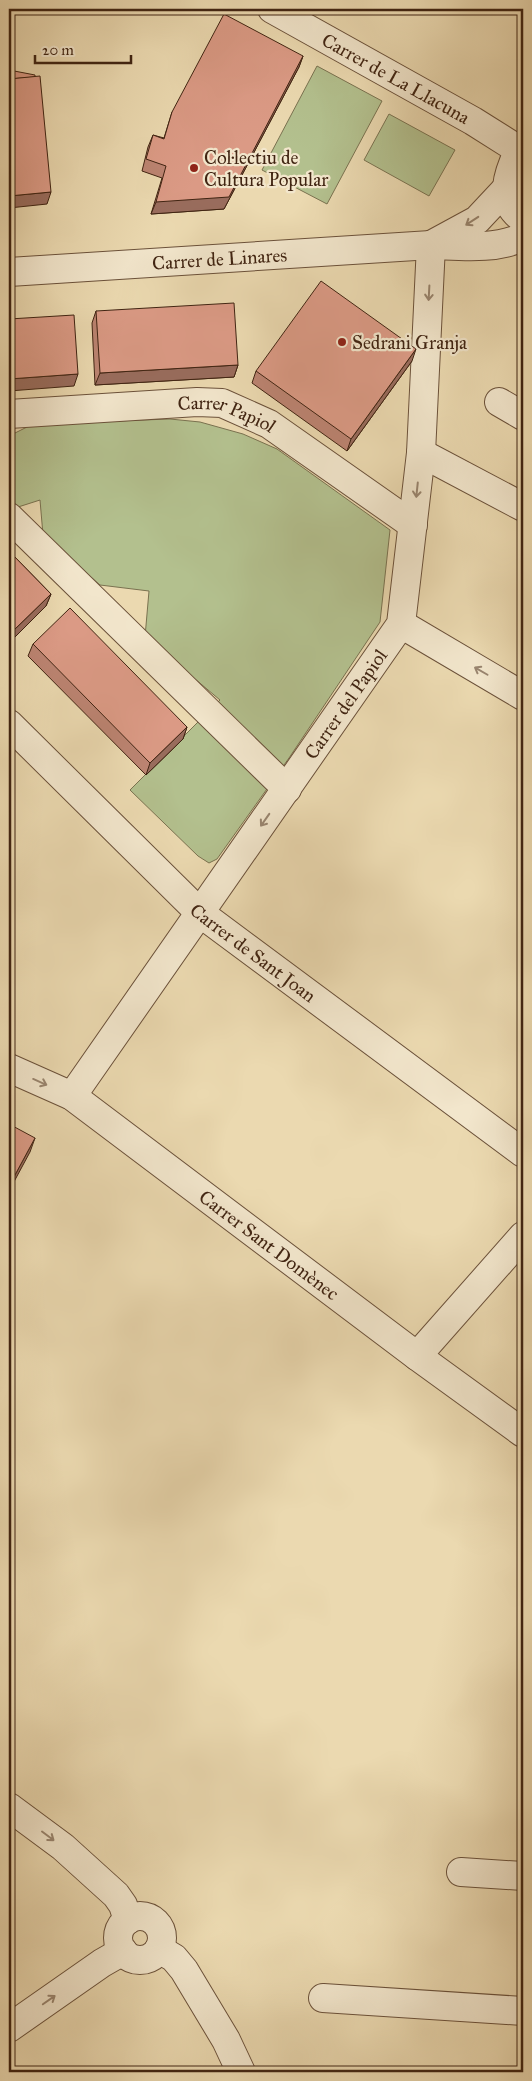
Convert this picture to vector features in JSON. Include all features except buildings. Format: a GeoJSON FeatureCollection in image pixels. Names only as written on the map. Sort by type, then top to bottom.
{"type":"FeatureCollection","features":[{"type":"Feature","properties":{"kind":"street","name":"Carrer de La Llacuna"},"geometry":{"type":"LineString","coordinates":[[272,9],[521,149]]}},
{"type":"Feature","properties":{"kind":"street"},"geometry":{"type":"LineString","coordinates":[[521,149],[508,173],[506,189],[510,204],[516,214],[523,219]]}},
{"type":"Feature","properties":{"kind":"street","name":"Carrer de Linares"},"geometry":{"type":"LineString","coordinates":[[431,245],[477,220],[506,189]]}},
{"type":"Feature","properties":{"kind":"street","name":"Carrer de Linares"},"geometry":{"type":"LineString","coordinates":[[9,272],[431,245],[477,247],[507,245],[523,237]]}},
{"type":"Feature","properties":{"kind":"street","name":"Carrer del Papiol"},"geometry":{"type":"LineString","coordinates":[[72,1096],[401,624],[421,453],[431,245]]}},
{"type":"Feature","properties":{"kind":"street","name":"Carrer Papiol"},"geometry":{"type":"LineString","coordinates":[[9,414],[197,402],[222,403],[269,424],[413,525]]}},
{"type":"Feature","properties":{"kind":"street"},"geometry":{"type":"LineString","coordinates":[[500,402],[523,416]]}},
{"type":"Feature","properties":{"kind":"street"},"geometry":{"type":"LineString","coordinates":[[421,453],[523,507]]}},
{"type":"Feature","properties":{"kind":"street"},"geometry":{"type":"LineString","coordinates":[[9,517],[287,789]]}},
{"type":"Feature","properties":{"kind":"street"},"geometry":{"type":"LineString","coordinates":[[401,624],[523,696]]}},
{"type":"Feature","properties":{"kind":"street","name":"Carrer de Sant Joan"},"geometry":{"type":"LineString","coordinates":[[9,724],[200,913],[523,1153]]}},
{"type":"Feature","properties":{"kind":"street","name":"Carrer Sant Domènec"},"geometry":{"type":"LineString","coordinates":[[9,1068],[72,1096],[417,1356],[523,1433]]}},
{"type":"Feature","properties":{"kind":"street"},"geometry":{"type":"LineString","coordinates":[[417,1356],[523,1236]]}},
{"type":"Feature","properties":{"kind":"street"},"geometry":{"type":"LineString","coordinates":[[9,1807],[63,1847],[116,1895],[123,1905],[128,1920]]}},
{"type":"Feature","properties":{"kind":"street"},"geometry":{"type":"LineString","coordinates":[[461,1872],[523,1876]]}},
{"type":"Feature","properties":{"kind":"street"},"geometry":{"type":"LineString","coordinates":[[141,1916],[154,1921],[162,1936],[159,1949],[151,1957],[141,1960],[131,1957],[123,1951],[119,1934],[123,1924],[128,1920],[141,1916]]}},
{"type":"Feature","properties":{"kind":"street"},"geometry":{"type":"LineString","coordinates":[[159,1949],[174,1958],[184,1970],[226,2040],[241,2072]]}},
{"type":"Feature","properties":{"kind":"street"},"geometry":{"type":"LineString","coordinates":[[9,2028],[102,1963],[123,1951]]}},
{"type":"Feature","properties":{"kind":"street"},"geometry":{"type":"LineString","coordinates":[[323,1998],[523,2011]]}},
{"type":"Feature","properties":{"kind":"green space"},"geometry":{"type":"Polygon","coordinates":[[[317,66],[382,101],[327,204],[262,170],[317,66]]]}},
{"type":"Feature","properties":{"kind":"green space"},"geometry":{"type":"Polygon","coordinates":[[[389,114],[455,150],[429,196],[364,160],[389,114]]]}},
{"type":"Feature","properties":{"kind":"green space"},"geometry":{"type":"Polygon","coordinates":[[[170,419],[200,422],[243,434],[277,449],[390,530],[380,622],[289,758],[217,859],[209,863],[198,856],[130,790],[220,700],[145,637],[149,591],[100,585],[43,535],[40,500],[15,508],[9,501],[9,436],[33,424],[170,419]]]}},
{"type":"Feature","properties":{"kind":"place","name":"Col·lectiu de Cultura Popular"},"geometry":{"type":"Point","coordinates":[194,168]}},
{"type":"Feature","properties":{"kind":"place","name":"Sedrani Granja"},"geometry":{"type":"Point","coordinates":[342,342]}}]}
